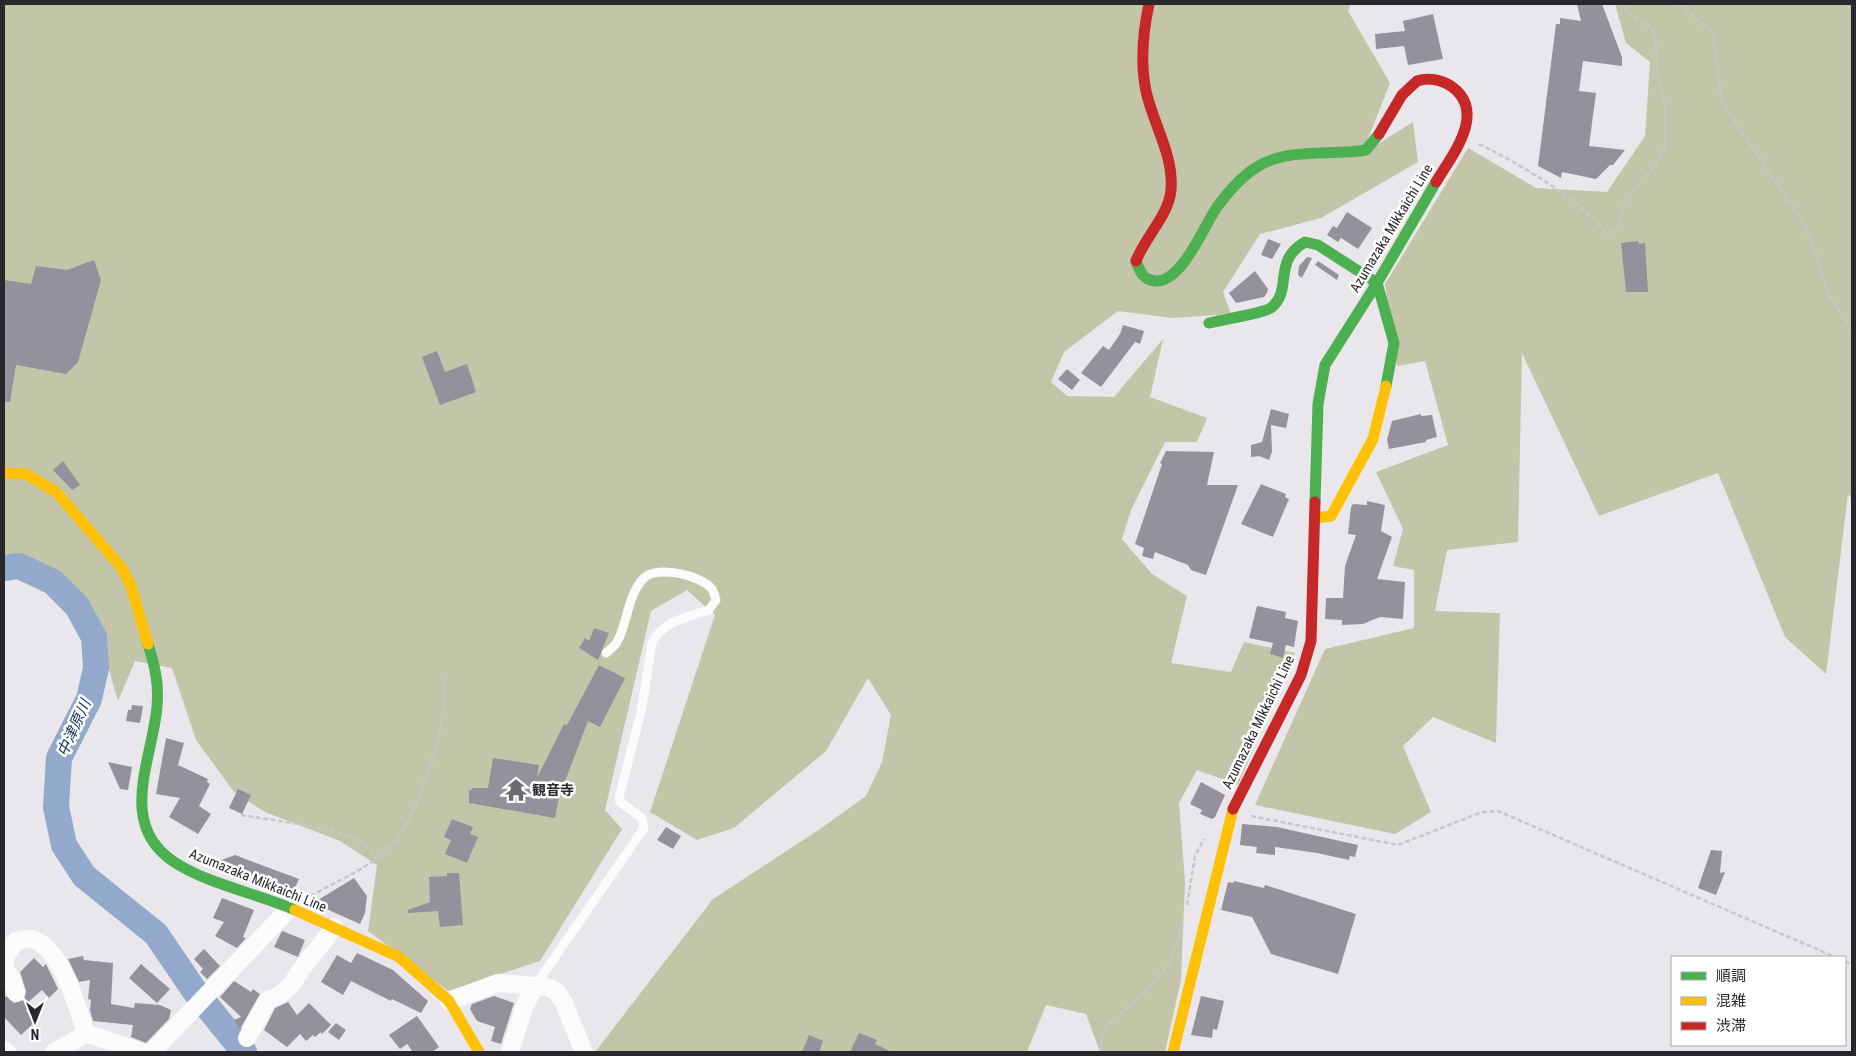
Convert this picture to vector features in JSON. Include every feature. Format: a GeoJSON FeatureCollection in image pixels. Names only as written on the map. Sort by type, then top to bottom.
{"type":"FeatureCollection","features":[{"type":"Feature","properties":{"kind":"main road"},"geometry":{"type":"LineString","coordinates":[[1149,4],[1144,45],[1145,86],[1171,180],[1169,200],[1143,243],[1136,261],[1141,275],[1148,280],[1163,280],[1177,271],[1220,204],[1246,175],[1262,163],[1282,156],[1366,150],[1375,142],[1403,94],[1417,81],[1438,80],[1454,88],[1465,104],[1469,117],[1467,130]]}},
{"type":"Feature","properties":{"kind":"main road","name":"Azumazaka Mikkaichi Line"},"geometry":{"type":"LineString","coordinates":[[1173,1052],[1214,890],[1230,815],[1301,676],[1311,641],[1318,404],[1325,365],[1377,283],[1467,130]]}},
{"type":"Feature","properties":{"kind":"main road"},"geometry":{"type":"LineString","coordinates":[[1209,323],[1271,309],[1280,299],[1286,260],[1296,247],[1305,242],[1318,245],[1377,283],[1394,343],[1390,369],[1373,439],[1331,516],[1316,518]]}},
{"type":"Feature","properties":{"kind":"main road","name":"Azumazaka Mikkaichi Line"},"geometry":{"type":"LineString","coordinates":[[4,473],[26,474],[56,492],[122,568],[131,586],[158,677],[157,708],[141,797],[145,829],[150,839],[173,861],[195,873],[290,908],[399,956],[449,1001],[479,1052]]}},
{"type":"Feature","properties":{"kind":"street"},"geometry":{"type":"LineString","coordinates":[[152,1052],[290,908]]}},
{"type":"Feature","properties":{"kind":"street"},"geometry":{"type":"LineString","coordinates":[[298,998],[305,963],[334,927]]}},
{"type":"Feature","properties":{"kind":"street"},"geometry":{"type":"LineString","coordinates":[[16,993],[12,978],[5,971],[5,957],[16,941],[30,938],[41,943],[53,954],[77,1004],[86,1034]]}},
{"type":"Feature","properties":{"kind":"street"},"geometry":{"type":"LineString","coordinates":[[247,1038],[268,1000],[284,991],[302,972]]}},
{"type":"Feature","properties":{"kind":"street"},"geometry":{"type":"LineString","coordinates":[[449,1001],[498,983],[535,986],[556,991],[570,1015],[584,1052]]}},
{"type":"Feature","properties":{"kind":"street"},"geometry":{"type":"LineString","coordinates":[[510,1052],[525,1005],[535,986]]}},
{"type":"Feature","properties":{"kind":"street"},"geometry":{"type":"LineString","coordinates":[[54,1052],[86,1034],[105,1038],[125,1048],[142,1052]]}},
{"type":"Feature","properties":{"kind":"lane"},"geometry":{"type":"LineString","coordinates":[[535,986],[644,828],[642,818],[620,802],[619,798],[641,712],[652,643],[656,634],[676,620],[710,610],[716,600],[712,589],[700,580],[679,573],[655,572],[644,578],[629,607],[617,644],[606,653]]}},
{"type":"Feature","properties":{"kind":"path"},"geometry":{"type":"LineString","coordinates":[[1467,130],[1475,142],[1513,161],[1586,210],[1601,225],[1607,236],[1618,227],[1625,200],[1666,150],[1666,106],[1657,69],[1656,45],[1652,28],[1625,10],[1625,4]]}},
{"type":"Feature","properties":{"kind":"path"},"geometry":{"type":"LineString","coordinates":[[1679,4],[1713,32],[1722,103],[1806,226],[1829,295],[1852,330]]}},
{"type":"Feature","properties":{"kind":"path"},"geometry":{"type":"LineString","coordinates":[[290,908],[375,859],[388,849],[404,832],[433,757],[442,719],[445,677]]}},
{"type":"Feature","properties":{"kind":"path"},"geometry":{"type":"LineString","coordinates":[[1230,815],[1248,815],[1398,845],[1482,812],[1498,811],[1833,956]]}},
{"type":"Feature","properties":{"kind":"path"},"geometry":{"type":"LineString","coordinates":[[240,815],[325,829],[366,845],[375,859]]}},
{"type":"Feature","properties":{"kind":"path"},"geometry":{"type":"LineString","coordinates":[[1186,912],[1198,848],[1202,841],[1213,831],[1226,830]]}},
{"type":"Feature","properties":{"kind":"path"},"geometry":{"type":"LineString","coordinates":[[1101,1052],[1101,1037],[1107,1026],[1141,996],[1170,963],[1184,921]]}},
{"type":"Feature","properties":{"kind":"green space"},"geometry":{"type":"Polygon","coordinates":[[[4,4],[1351,4],[1348,11],[1390,83],[1362,154],[1413,122],[1418,162],[1321,218],[1260,234],[1223,292],[1231,314],[1173,318],[1118,311],[1064,352],[1051,382],[1067,396],[1114,397],[1163,339],[1150,397],[1207,418],[1197,442],[1165,442],[1131,510],[1122,539],[1152,574],[1187,596],[1171,663],[1231,672],[1244,642],[1295,653],[1238,785],[1197,770],[1179,803],[1185,882],[1181,980],[1165,1052],[1100,1052],[1086,1014],[1046,1005],[1027,1052],[595,1052],[713,899],[820,829],[866,796],[882,762],[891,715],[868,678],[826,751],[734,828],[697,840],[650,812],[715,615],[687,590],[651,611],[605,810],[622,829],[540,961],[448,991],[368,931],[377,865],[340,841],[265,812],[234,792],[196,740],[172,668],[135,661],[118,701],[91,607],[47,570],[11,558],[4,560],[4,4]]]}},
{"type":"Feature","properties":{"kind":"green space"},"geometry":{"type":"Polygon","coordinates":[[[1615,4],[1852,4],[1852,499],[1848,494],[1826,674],[1785,637],[1718,473],[1599,516],[1522,353],[1518,542],[1447,550],[1435,611],[1500,613],[1496,743],[1433,717],[1403,746],[1431,812],[1395,834],[1255,805],[1325,649],[1414,628],[1414,570],[1393,566],[1403,529],[1376,472],[1448,445],[1425,361],[1397,366],[1385,284],[1468,148],[1536,188],[1607,192],[1645,136],[1650,62],[1626,43],[1615,4]]]}},
{"type":"Feature","properties":{"kind":"building"},"geometry":{"type":"Polygon","coordinates":[[[1577,4],[1602,4],[1622,57],[1622,66],[1583,61],[1579,91],[1596,93],[1589,146],[1625,150],[1613,165],[1610,165],[1596,179],[1562,172],[1561,178],[1538,166],[1556,24],[1560,24],[1560,18],[1581,21],[1577,4]]]}},
{"type":"Feature","properties":{"kind":"building"},"geometry":{"type":"Polygon","coordinates":[[[1433,14],[1443,59],[1408,65],[1404,46],[1376,49],[1375,34],[1405,31],[1403,21],[1433,14]]]}},
{"type":"Feature","properties":{"kind":"building"},"geometry":{"type":"Polygon","coordinates":[[[1347,212],[1372,228],[1358,249],[1341,238],[1338,242],[1327,235],[1333,226],[1337,228],[1347,212]]]}},
{"type":"Feature","properties":{"kind":"building"},"geometry":{"type":"Polygon","coordinates":[[[1268,239],[1281,244],[1272,259],[1261,255],[1268,239]]]}},
{"type":"Feature","properties":{"kind":"building"},"geometry":{"type":"Polygon","coordinates":[[[1638,241],[1639,244],[1645,243],[1648,292],[1626,292],[1621,243],[1638,241]]]}},
{"type":"Feature","properties":{"kind":"building"},"geometry":{"type":"Polygon","coordinates":[[[1307,257],[1312,258],[1302,278],[1298,275],[1299,266],[1307,257]]]}},
{"type":"Feature","properties":{"kind":"building"},"geometry":{"type":"Polygon","coordinates":[[[94,260],[101,280],[78,362],[66,374],[16,365],[10,402],[4,401],[4,280],[31,284],[36,266],[67,270],[94,260]]]}},
{"type":"Feature","properties":{"kind":"building"},"geometry":{"type":"Polygon","coordinates":[[[1318,261],[1339,275],[1337,280],[1315,265],[1318,261]]]}},
{"type":"Feature","properties":{"kind":"building"},"geometry":{"type":"Polygon","coordinates":[[[1255,271],[1268,289],[1267,293],[1264,297],[1236,303],[1229,293],[1255,271]]]}},
{"type":"Feature","properties":{"kind":"building"},"geometry":{"type":"Polygon","coordinates":[[[1123,325],[1144,331],[1140,344],[1135,342],[1101,387],[1081,373],[1103,346],[1109,350],[1120,334],[1123,325]]]}},
{"type":"Feature","properties":{"kind":"building"},"geometry":{"type":"Polygon","coordinates":[[[437,351],[445,372],[467,364],[476,392],[440,405],[422,357],[437,351]]]}},
{"type":"Feature","properties":{"kind":"building"},"geometry":{"type":"Polygon","coordinates":[[[1067,369],[1080,380],[1072,390],[1058,379],[1067,369]]]}},
{"type":"Feature","properties":{"kind":"building"},"geometry":{"type":"Polygon","coordinates":[[[1271,409],[1289,414],[1286,428],[1271,425],[1272,452],[1269,460],[1259,456],[1251,457],[1251,445],[1262,442],[1271,409]]]}},
{"type":"Feature","properties":{"kind":"building"},"geometry":{"type":"Polygon","coordinates":[[[1421,414],[1421,416],[1432,415],[1437,437],[1426,440],[1426,442],[1389,449],[1387,440],[1392,421],[1421,414]]]}},
{"type":"Feature","properties":{"kind":"building"},"geometry":{"type":"Polygon","coordinates":[[[1166,451],[1214,452],[1207,485],[1238,485],[1206,575],[1191,570],[1188,565],[1155,552],[1153,559],[1142,556],[1144,548],[1135,544],[1162,464],[1160,463],[1166,451]]]}},
{"type":"Feature","properties":{"kind":"building"},"geometry":{"type":"Polygon","coordinates":[[[63,461],[80,485],[72,490],[53,470],[63,461]]]}},
{"type":"Feature","properties":{"kind":"building"},"geometry":{"type":"Polygon","coordinates":[[[1261,484],[1286,494],[1285,497],[1289,499],[1273,537],[1241,524],[1261,484]]]}},
{"type":"Feature","properties":{"kind":"building"},"geometry":{"type":"Polygon","coordinates":[[[1367,501],[1385,505],[1381,531],[1392,537],[1377,579],[1405,582],[1403,619],[1380,617],[1363,624],[1342,625],[1342,620],[1325,619],[1326,598],[1343,598],[1345,566],[1356,535],[1348,534],[1351,507],[1353,504],[1367,505],[1367,501]]]}},
{"type":"Feature","properties":{"kind":"building"},"geometry":{"type":"Polygon","coordinates":[[[1257,606],[1286,612],[1285,618],[1298,621],[1294,647],[1286,645],[1283,658],[1270,654],[1273,643],[1249,638],[1257,606]]]}},
{"type":"Feature","properties":{"kind":"building"},"geometry":{"type":"Polygon","coordinates":[[[594,628],[609,633],[598,660],[579,648],[585,638],[589,641],[594,628]]]}},
{"type":"Feature","properties":{"kind":"building"},"geometry":{"type":"Polygon","coordinates":[[[599,665],[625,678],[600,727],[588,721],[559,797],[555,818],[469,803],[469,790],[472,790],[472,788],[488,788],[493,758],[539,765],[537,778],[564,724],[567,725],[599,665]]]}},
{"type":"Feature","properties":{"kind":"building"},"geometry":{"type":"Polygon","coordinates":[[[132,705],[143,706],[140,723],[126,721],[128,710],[131,710],[132,705]]]}},
{"type":"Feature","properties":{"kind":"building"},"geometry":{"type":"Polygon","coordinates":[[[166,738],[184,743],[178,765],[208,779],[207,782],[210,784],[199,806],[211,814],[198,834],[169,817],[180,798],[156,794],[166,738]]]}},
{"type":"Feature","properties":{"kind":"building"},"geometry":{"type":"Polygon","coordinates":[[[108,762],[132,767],[128,790],[120,789],[108,762]]]}},
{"type":"Feature","properties":{"kind":"building"},"geometry":{"type":"Polygon","coordinates":[[[1201,782],[1225,795],[1215,817],[1212,819],[1200,814],[1202,810],[1190,804],[1201,782]]]}},
{"type":"Feature","properties":{"kind":"building"},"geometry":{"type":"Polygon","coordinates":[[[238,789],[251,795],[242,814],[229,808],[238,789]]]}},
{"type":"Feature","properties":{"kind":"building"},"geometry":{"type":"Polygon","coordinates":[[[452,819],[473,827],[470,834],[478,837],[467,863],[445,854],[451,840],[444,837],[452,819]]]}},
{"type":"Feature","properties":{"kind":"building"},"geometry":{"type":"Polygon","coordinates":[[[1242,824],[1277,827],[1358,845],[1355,857],[1350,856],[1349,860],[1275,847],[1275,855],[1256,853],[1257,847],[1240,845],[1242,824]]]}},
{"type":"Feature","properties":{"kind":"building"},"geometry":{"type":"Polygon","coordinates":[[[666,827],[681,836],[673,849],[657,840],[666,827]]]}},
{"type":"Feature","properties":{"kind":"building"},"geometry":{"type":"Polygon","coordinates":[[[1711,850],[1722,851],[1720,873],[1725,872],[1716,895],[1698,888],[1711,850]]]}},
{"type":"Feature","properties":{"kind":"building"},"geometry":{"type":"Polygon","coordinates":[[[235,855],[299,879],[292,894],[210,864],[235,855]]]}},
{"type":"Feature","properties":{"kind":"building"},"geometry":{"type":"Polygon","coordinates":[[[447,873],[459,873],[463,925],[440,927],[438,911],[408,913],[408,910],[430,902],[429,877],[447,876],[447,873]]]}},
{"type":"Feature","properties":{"kind":"building"},"geometry":{"type":"Polygon","coordinates":[[[354,878],[367,896],[365,913],[360,924],[324,908],[318,900],[354,878]]]}},
{"type":"Feature","properties":{"kind":"building"},"geometry":{"type":"Polygon","coordinates":[[[1234,881],[1264,888],[1265,885],[1356,914],[1338,974],[1271,954],[1252,917],[1221,910],[1228,882],[1233,883],[1234,881]]]}},
{"type":"Feature","properties":{"kind":"building"},"geometry":{"type":"Polygon","coordinates":[[[222,898],[254,910],[243,937],[246,938],[237,948],[215,936],[224,922],[213,918],[222,898]]]}},
{"type":"Feature","properties":{"kind":"building"},"geometry":{"type":"Polygon","coordinates":[[[282,931],[305,940],[298,957],[274,947],[282,931]]]}},
{"type":"Feature","properties":{"kind":"building"},"geometry":{"type":"Polygon","coordinates":[[[204,949],[220,966],[207,979],[200,972],[203,969],[194,959],[204,949]]]}},
{"type":"Feature","properties":{"kind":"building"},"geometry":{"type":"Polygon","coordinates":[[[357,953],[393,970],[428,1001],[421,1013],[392,999],[391,1001],[351,981],[343,995],[321,982],[337,955],[351,963],[357,953]]]}},
{"type":"Feature","properties":{"kind":"building"},"geometry":{"type":"Polygon","coordinates":[[[83,956],[84,960],[113,963],[111,1004],[134,1008],[135,1003],[160,1005],[171,1010],[169,1019],[146,1043],[131,1037],[133,1025],[93,1021],[90,1010],[91,1000],[88,999],[90,980],[79,982],[68,959],[83,956]]]}},
{"type":"Feature","properties":{"kind":"building"},"geometry":{"type":"Polygon","coordinates":[[[34,958],[43,967],[46,964],[58,989],[49,998],[42,990],[26,1004],[29,1008],[26,1011],[36,1021],[21,1035],[4,1017],[4,998],[6,996],[14,1003],[24,1000],[26,991],[20,972],[34,958]]]}},
{"type":"Feature","properties":{"kind":"building"},"geometry":{"type":"Polygon","coordinates":[[[141,964],[170,989],[157,1003],[129,978],[141,964]]]}},
{"type":"Feature","properties":{"kind":"building"},"geometry":{"type":"Polygon","coordinates":[[[234,981],[251,992],[253,989],[260,994],[240,1029],[234,1020],[241,1017],[220,997],[234,981]]]}},
{"type":"Feature","properties":{"kind":"building"},"geometry":{"type":"Polygon","coordinates":[[[494,996],[514,1003],[501,1044],[491,1041],[495,1027],[477,1021],[470,1009],[472,1004],[494,996]]]}},
{"type":"Feature","properties":{"kind":"building"},"geometry":{"type":"Polygon","coordinates":[[[1201,996],[1224,1001],[1217,1030],[1213,1029],[1212,1038],[1191,1035],[1201,996]]]}},
{"type":"Feature","properties":{"kind":"building"},"geometry":{"type":"Polygon","coordinates":[[[288,1002],[297,1015],[309,1003],[331,1025],[322,1034],[321,1032],[315,1037],[313,1035],[306,1041],[300,1034],[287,1047],[264,1030],[275,1008],[288,1002]]]}},
{"type":"Feature","properties":{"kind":"building"},"geometry":{"type":"Polygon","coordinates":[[[417,1016],[439,1047],[432,1052],[413,1052],[407,1044],[400,1049],[389,1035],[417,1016]]]}},
{"type":"Feature","properties":{"kind":"building"},"geometry":{"type":"Polygon","coordinates":[[[336,1023],[346,1030],[339,1040],[328,1032],[336,1023]]]}},
{"type":"Feature","properties":{"kind":"building"},"geometry":{"type":"Polygon","coordinates":[[[859,1033],[877,1040],[875,1044],[892,1052],[850,1052],[859,1033]]]}},
{"type":"Feature","properties":{"kind":"building"},"geometry":{"type":"Polygon","coordinates":[[[809,1035],[823,1041],[819,1052],[802,1052],[809,1035]]]}},
{"type":"Feature","properties":{"kind":"waterway","name":"中津原川"},"geometry":{"type":"LineString","coordinates":[[4,568],[19,566],[53,582],[77,606],[94,637],[96,668],[89,699],[59,758],[56,807],[64,845],[84,876],[156,934],[194,990],[244,1052]]}},
{"type":"Feature","properties":{"kind":"traffic: fast"},"geometry":{"type":"LineString","coordinates":[[1136,261],[1141,272],[1148,279],[1156,281],[1166,279],[1175,273],[1191,252],[1221,201],[1251,171],[1269,161],[1296,154],[1366,150],[1379,134]]}},
{"type":"Feature","properties":{"kind":"traffic: fast"},"geometry":{"type":"LineString","coordinates":[[1315,502],[1318,404],[1325,365],[1377,283],[1436,182]]}},
{"type":"Feature","properties":{"kind":"traffic: fast"},"geometry":{"type":"LineString","coordinates":[[1209,323],[1253,314],[1272,307],[1278,300],[1281,292],[1289,258],[1305,242],[1318,245],[1377,283],[1394,343],[1386,386]]}},
{"type":"Feature","properties":{"kind":"traffic: fast"},"geometry":{"type":"LineString","coordinates":[[148,644],[156,675],[157,707],[142,791],[142,810],[147,829],[157,847],[174,862],[188,870],[218,883],[295,910]]}},
{"type":"Feature","properties":{"kind":"traffic: slow"},"geometry":{"type":"LineString","coordinates":[[1316,518],[1331,516],[1373,439],[1386,386]]}},
{"type":"Feature","properties":{"kind":"traffic: slow"},"geometry":{"type":"LineString","coordinates":[[4,473],[26,474],[56,492],[122,568],[131,586],[148,644]]}},
{"type":"Feature","properties":{"kind":"traffic: slow"},"geometry":{"type":"LineString","coordinates":[[1173,1052],[1233,809]]}},
{"type":"Feature","properties":{"kind":"traffic: slow"},"geometry":{"type":"LineString","coordinates":[[295,910],[399,957],[449,1001],[479,1052]]}},
{"type":"Feature","properties":{"kind":"traffic: jam"},"geometry":{"type":"LineString","coordinates":[[1136,261],[1166,208],[1171,190],[1169,164],[1149,103],[1144,80],[1143,47],[1149,4]]}},
{"type":"Feature","properties":{"kind":"traffic: jam"},"geometry":{"type":"LineString","coordinates":[[1379,134],[1402,95],[1417,81],[1434,80],[1451,86],[1462,96],[1467,108],[1467,121],[1458,147],[1436,182]]}},
{"type":"Feature","properties":{"kind":"traffic: jam"},"geometry":{"type":"LineString","coordinates":[[1233,809],[1301,675],[1311,641],[1315,502]]}},
{"type":"Feature","properties":{"kind":"place","name":"観音寺"},"geometry":{"type":"Point","coordinates":[516,790]}}]}
